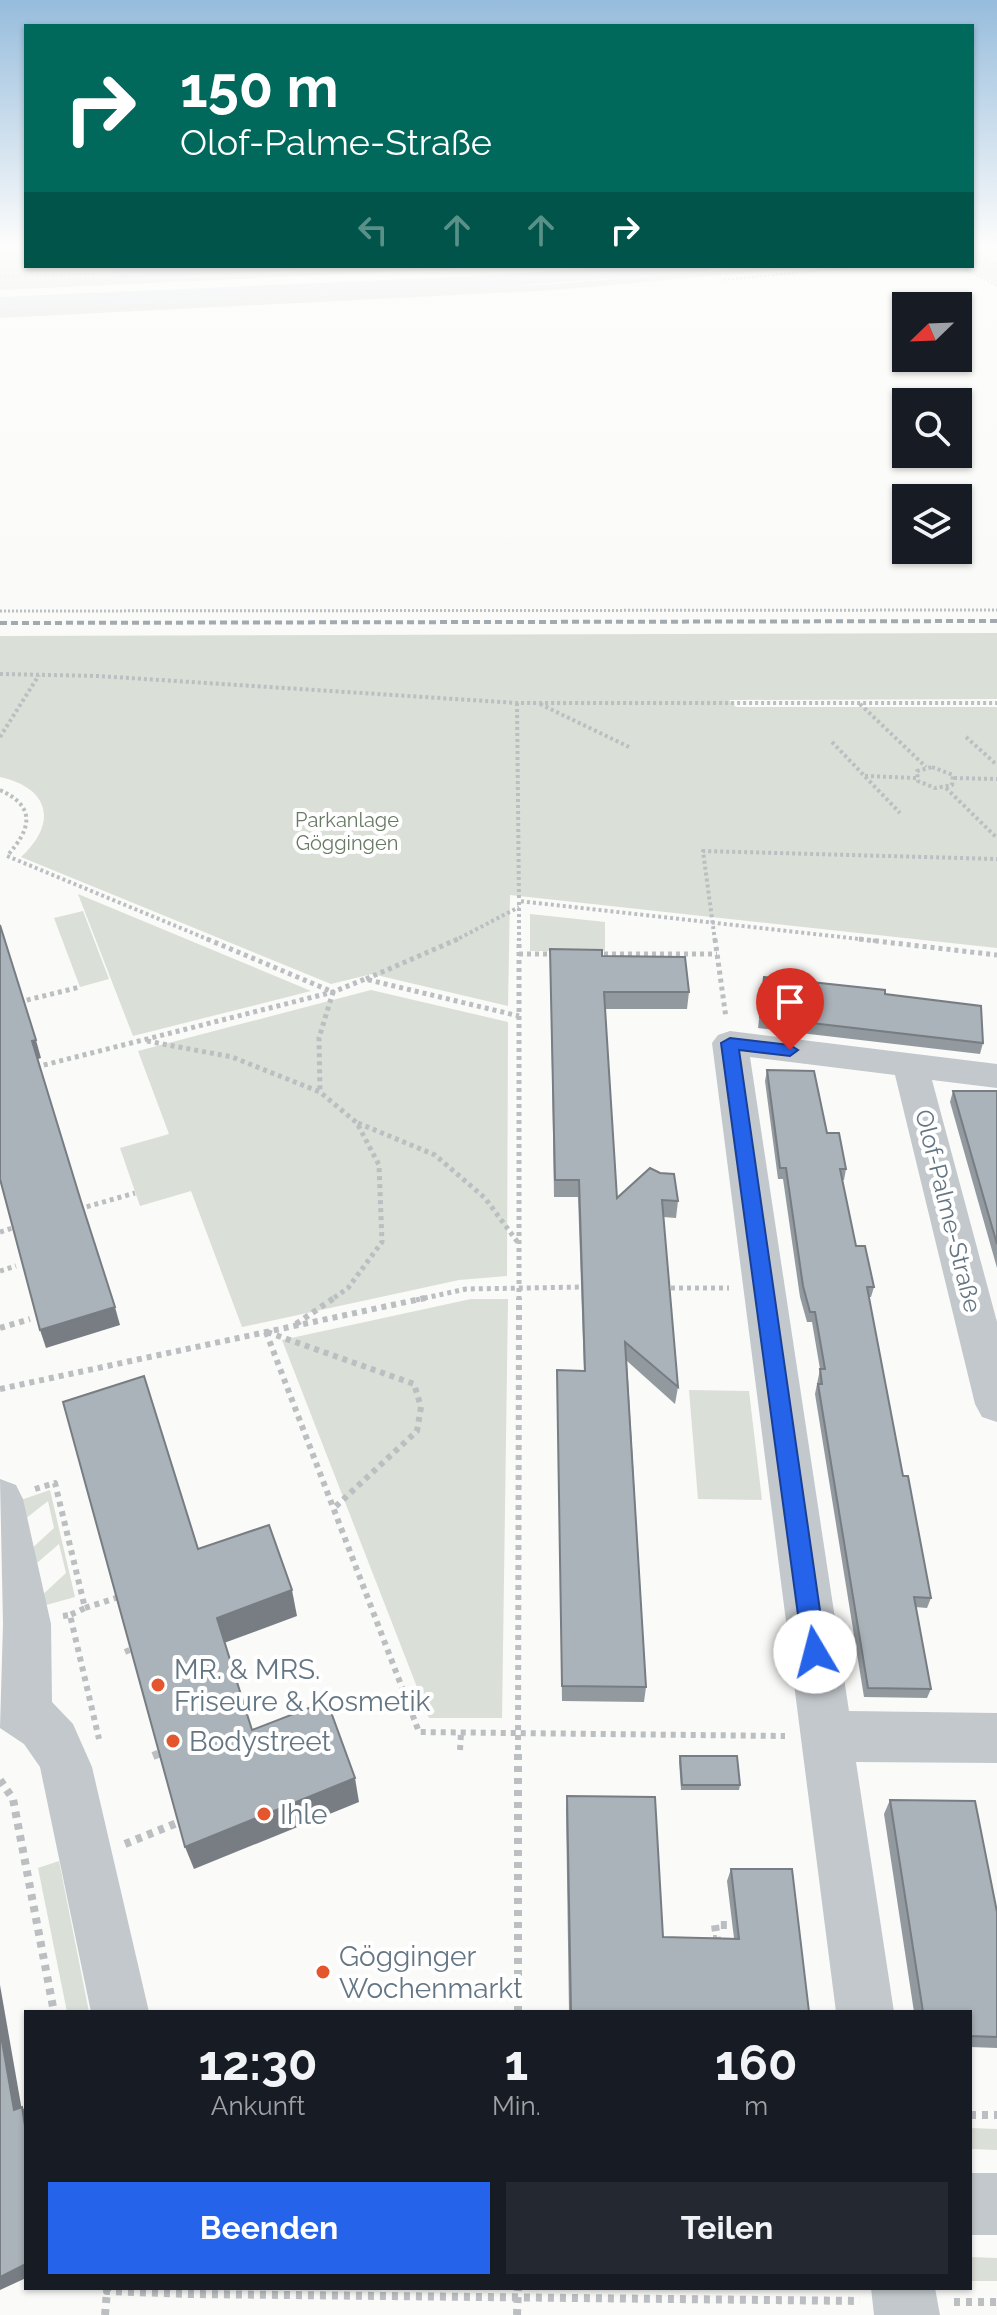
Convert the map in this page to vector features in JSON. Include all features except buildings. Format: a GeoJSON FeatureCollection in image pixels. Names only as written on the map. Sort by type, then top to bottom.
{"type":"FeatureCollection","features":[{"type":"Feature","properties":{"kind":"street"},"geometry":{"type":"LineString","coordinates":[[865,2010],[730,1043],[997,1076]]}},
{"type":"Feature","properties":{"kind":"street","name":"Olof-Palme-Straße"},"geometry":{"type":"LineString","coordinates":[[910,1065],[997,1404]]}},
{"type":"Feature","properties":{"kind":"street"},"geometry":{"type":"LineString","coordinates":[[0,1500],[27,1624],[13,1709],[53,1733],[69,1778],[120,2010]]}},
{"type":"Feature","properties":{"kind":"street"},"geometry":{"type":"LineString","coordinates":[[827,1736],[997,1738]]}},
{"type":"Feature","properties":{"kind":"street"},"geometry":{"type":"LineString","coordinates":[[972,2204],[997,2204]]}},
{"type":"Feature","properties":{"kind":"path"},"geometry":{"type":"LineString","coordinates":[[0,611],[997,610]]}},
{"type":"Feature","properties":{"kind":"path"},"geometry":{"type":"LineString","coordinates":[[0,674],[517,703],[997,703]]}},
{"type":"Feature","properties":{"kind":"path"},"geometry":{"type":"LineString","coordinates":[[0,737],[39,675]]}},
{"type":"Feature","properties":{"kind":"path"},"geometry":{"type":"LineString","coordinates":[[517,703],[518,2010]]}},
{"type":"Feature","properties":{"kind":"path"},"geometry":{"type":"LineString","coordinates":[[538,703],[629,747]]}},
{"type":"Feature","properties":{"kind":"path"},"geometry":{"type":"LineString","coordinates":[[859,703],[926,767]]}},
{"type":"Feature","properties":{"kind":"path"},"geometry":{"type":"LineString","coordinates":[[966,737],[997,765]]}},
{"type":"Feature","properties":{"kind":"path"},"geometry":{"type":"LineString","coordinates":[[832,742],[900,813]]}},
{"type":"Feature","properties":{"kind":"path"},"geometry":{"type":"LineString","coordinates":[[916,778],[917,771],[926,767],[944,769],[954,778],[997,779]]}},
{"type":"Feature","properties":{"kind":"path"},"geometry":{"type":"LineString","coordinates":[[862,776],[916,778],[929,787],[952,785],[954,778]]}},
{"type":"Feature","properties":{"kind":"path"},"geometry":{"type":"LineString","coordinates":[[945,787],[997,838]]}},
{"type":"Feature","properties":{"kind":"path"},"geometry":{"type":"LineString","coordinates":[[0,790],[20,802],[27,812],[28,822],[20,843],[7,856],[333,992]]}},
{"type":"Feature","properties":{"kind":"path"},"geometry":{"type":"LineString","coordinates":[[730,1043],[703,851],[997,859]]}},
{"type":"Feature","properties":{"kind":"path"},"geometry":{"type":"LineString","coordinates":[[28,1069],[333,992],[464,937],[519,904],[997,955]]}},
{"type":"Feature","properties":{"kind":"path"},"geometry":{"type":"LineString","coordinates":[[519,954],[565,954]]}},
{"type":"Feature","properties":{"kind":"path"},"geometry":{"type":"LineString","coordinates":[[595,954],[717,954]]}},
{"type":"Feature","properties":{"kind":"path"},"geometry":{"type":"LineString","coordinates":[[365,979],[519,1016]]}},
{"type":"Feature","properties":{"kind":"path"},"geometry":{"type":"LineString","coordinates":[[15,1003],[80,987]]}},
{"type":"Feature","properties":{"kind":"path"},"geometry":{"type":"LineString","coordinates":[[320,1092],[319,1038],[333,992]]}},
{"type":"Feature","properties":{"kind":"path"},"geometry":{"type":"LineString","coordinates":[[142,1040],[232,1057],[320,1092],[357,1123],[435,1155],[485,1198],[519,1244]]}},
{"type":"Feature","properties":{"kind":"path"},"geometry":{"type":"LineString","coordinates":[[294,1326],[348,1288],[382,1242],[379,1165],[357,1123]]}},
{"type":"Feature","properties":{"kind":"path"},"geometry":{"type":"LineString","coordinates":[[78,1209],[135,1193]]}},
{"type":"Feature","properties":{"kind":"path"},"geometry":{"type":"LineString","coordinates":[[0,1232],[24,1225]]}},
{"type":"Feature","properties":{"kind":"path"},"geometry":{"type":"LineString","coordinates":[[0,1271],[16,1266]]}},
{"type":"Feature","properties":{"kind":"path"},"geometry":{"type":"LineString","coordinates":[[0,1389],[466,1289],[588,1287]]}},
{"type":"Feature","properties":{"kind":"path"},"geometry":{"type":"LineString","coordinates":[[657,1288],[764,1288]]}},
{"type":"Feature","properties":{"kind":"path"},"geometry":{"type":"LineString","coordinates":[[0,1328],[30,1319]]}},
{"type":"Feature","properties":{"kind":"path"},"geometry":{"type":"LineString","coordinates":[[266,1332],[419,1732],[827,1736]]}},
{"type":"Feature","properties":{"kind":"path"},"geometry":{"type":"LineString","coordinates":[[266,1332],[414,1384],[421,1407],[417,1431],[333,1509]]}},
{"type":"Feature","properties":{"kind":"path"},"geometry":{"type":"LineString","coordinates":[[0,1500],[55,1483],[85,1608]]}},
{"type":"Feature","properties":{"kind":"path"},"geometry":{"type":"LineString","coordinates":[[70,1615],[123,1596],[127,1609]]}},
{"type":"Feature","properties":{"kind":"path"},"geometry":{"type":"LineString","coordinates":[[134,1634],[141,1661]]}},
{"type":"Feature","properties":{"kind":"path"},"geometry":{"type":"LineString","coordinates":[[125,1652],[138,1647]]}},
{"type":"Feature","properties":{"kind":"path"},"geometry":{"type":"LineString","coordinates":[[460,1750],[461,1733]]}},
{"type":"Feature","properties":{"kind":"path"},"geometry":{"type":"LineString","coordinates":[[162,1736],[170,1765]]}},
{"type":"Feature","properties":{"kind":"path"},"geometry":{"type":"LineString","coordinates":[[153,1756],[166,1751]]}},
{"type":"Feature","properties":{"kind":"path"},"geometry":{"type":"LineString","coordinates":[[0,1780],[13,1799],[54,2010]]}},
{"type":"Feature","properties":{"kind":"path"},"geometry":{"type":"LineString","coordinates":[[182,1806],[188,1819],[189,1832]]}},
{"type":"Feature","properties":{"kind":"path"},"geometry":{"type":"LineString","coordinates":[[124,1844],[188,1819]]}},
{"type":"Feature","properties":{"kind":"path"},"geometry":{"type":"LineString","coordinates":[[703,1940],[717,1939],[715,1925],[746,1925]]}},
{"type":"Feature","properties":{"kind":"path"},"geometry":{"type":"LineString","coordinates":[[972,2115],[997,2115]]}},
{"type":"Feature","properties":{"kind":"path"},"geometry":{"type":"LineString","coordinates":[[105,2315],[107,2290]]}},
{"type":"Feature","properties":{"kind":"path"},"geometry":{"type":"LineString","coordinates":[[210,2290],[997,2302]]}},
{"type":"Feature","properties":{"kind":"path"},"geometry":{"type":"LineString","coordinates":[[517,2315],[518,2293]]}},
{"type":"Feature","properties":{"kind":"green space","name":"Parkanlage Göggingen"},"geometry":{"type":"Polygon","coordinates":[[[997,633],[997,699],[729,700],[736,707],[997,707],[997,948],[510,895],[508,1006],[372,974],[331,984],[21,857],[40,832],[44,820],[43,808],[30,789],[0,777],[0,636],[997,633]]]}},
{"type":"Feature","properties":{"kind":"green space"},"geometry":{"type":"Polygon","coordinates":[[[78,894],[311,991],[133,1036],[78,894]]]}},
{"type":"Feature","properties":{"kind":"green space"},"geometry":{"type":"Polygon","coordinates":[[[83,911],[109,979],[80,987],[54,918],[83,911]]]}},
{"type":"Feature","properties":{"kind":"green space"},"geometry":{"type":"Polygon","coordinates":[[[530,914],[605,922],[605,951],[530,951],[530,914]]]}},
{"type":"Feature","properties":{"kind":"green space"},"geometry":{"type":"Polygon","coordinates":[[[371,990],[508,1022],[507,1276],[459,1280],[242,1327],[191,1191],[140,1206],[120,1148],[169,1134],[138,1051],[371,990]]]}},
{"type":"Feature","properties":{"kind":"green space"},"geometry":{"type":"Polygon","coordinates":[[[471,1299],[508,1299],[502,1718],[429,1718],[282,1340],[471,1299]]]}},
{"type":"Feature","properties":{"kind":"green space"},"geometry":{"type":"Polygon","coordinates":[[[689,1390],[749,1391],[762,1500],[698,1499],[689,1390]]]}},
{"type":"Feature","properties":{"kind":"green space"},"geometry":{"type":"Polygon","coordinates":[[[50,1490],[75,1597],[39,1607],[37,1600],[66,1573],[59,1544],[30,1569],[27,1553],[54,1528],[48,1501],[20,1523],[15,1502],[50,1490]]]}},
{"type":"Feature","properties":{"kind":"green space"},"geometry":{"type":"Polygon","coordinates":[[[59,1861],[89,2010],[67,2010],[38,1868],[59,1861]]]}},
{"type":"Feature","properties":{"kind":"green space"},"geometry":{"type":"Polygon","coordinates":[[[972,2128],[997,2129],[997,2150],[972,2149],[972,2128]]]}},
{"type":"Feature","properties":{"kind":"green space"},"geometry":{"type":"Polygon","coordinates":[[[972,2257],[997,2258],[997,2281],[972,2281],[972,2257]]]}},
{"type":"Feature","properties":{"kind":"railway"},"geometry":{"type":"LineString","coordinates":[[0,623],[997,621]]}},
{"type":"Feature","properties":{"kind":"place","name":"MR. & MRS. Friseure & Kosmetik"},"geometry":{"type":"Point","coordinates":[158,1685]}},
{"type":"Feature","properties":{"kind":"place","name":"Bodystreet"},"geometry":{"type":"Point","coordinates":[173,1741]}},
{"type":"Feature","properties":{"kind":"place","name":"Ihle"},"geometry":{"type":"Point","coordinates":[264,1814]}},
{"type":"Feature","properties":{"kind":"place","name":"Gögginger Wochenmarkt"},"geometry":{"type":"Point","coordinates":[323,1972]}},
{"type":"Feature","properties":{"kind":"route"},"geometry":{"type":"LineString","coordinates":[[790,1050],[730,1043],[815,1652]]}}]}
